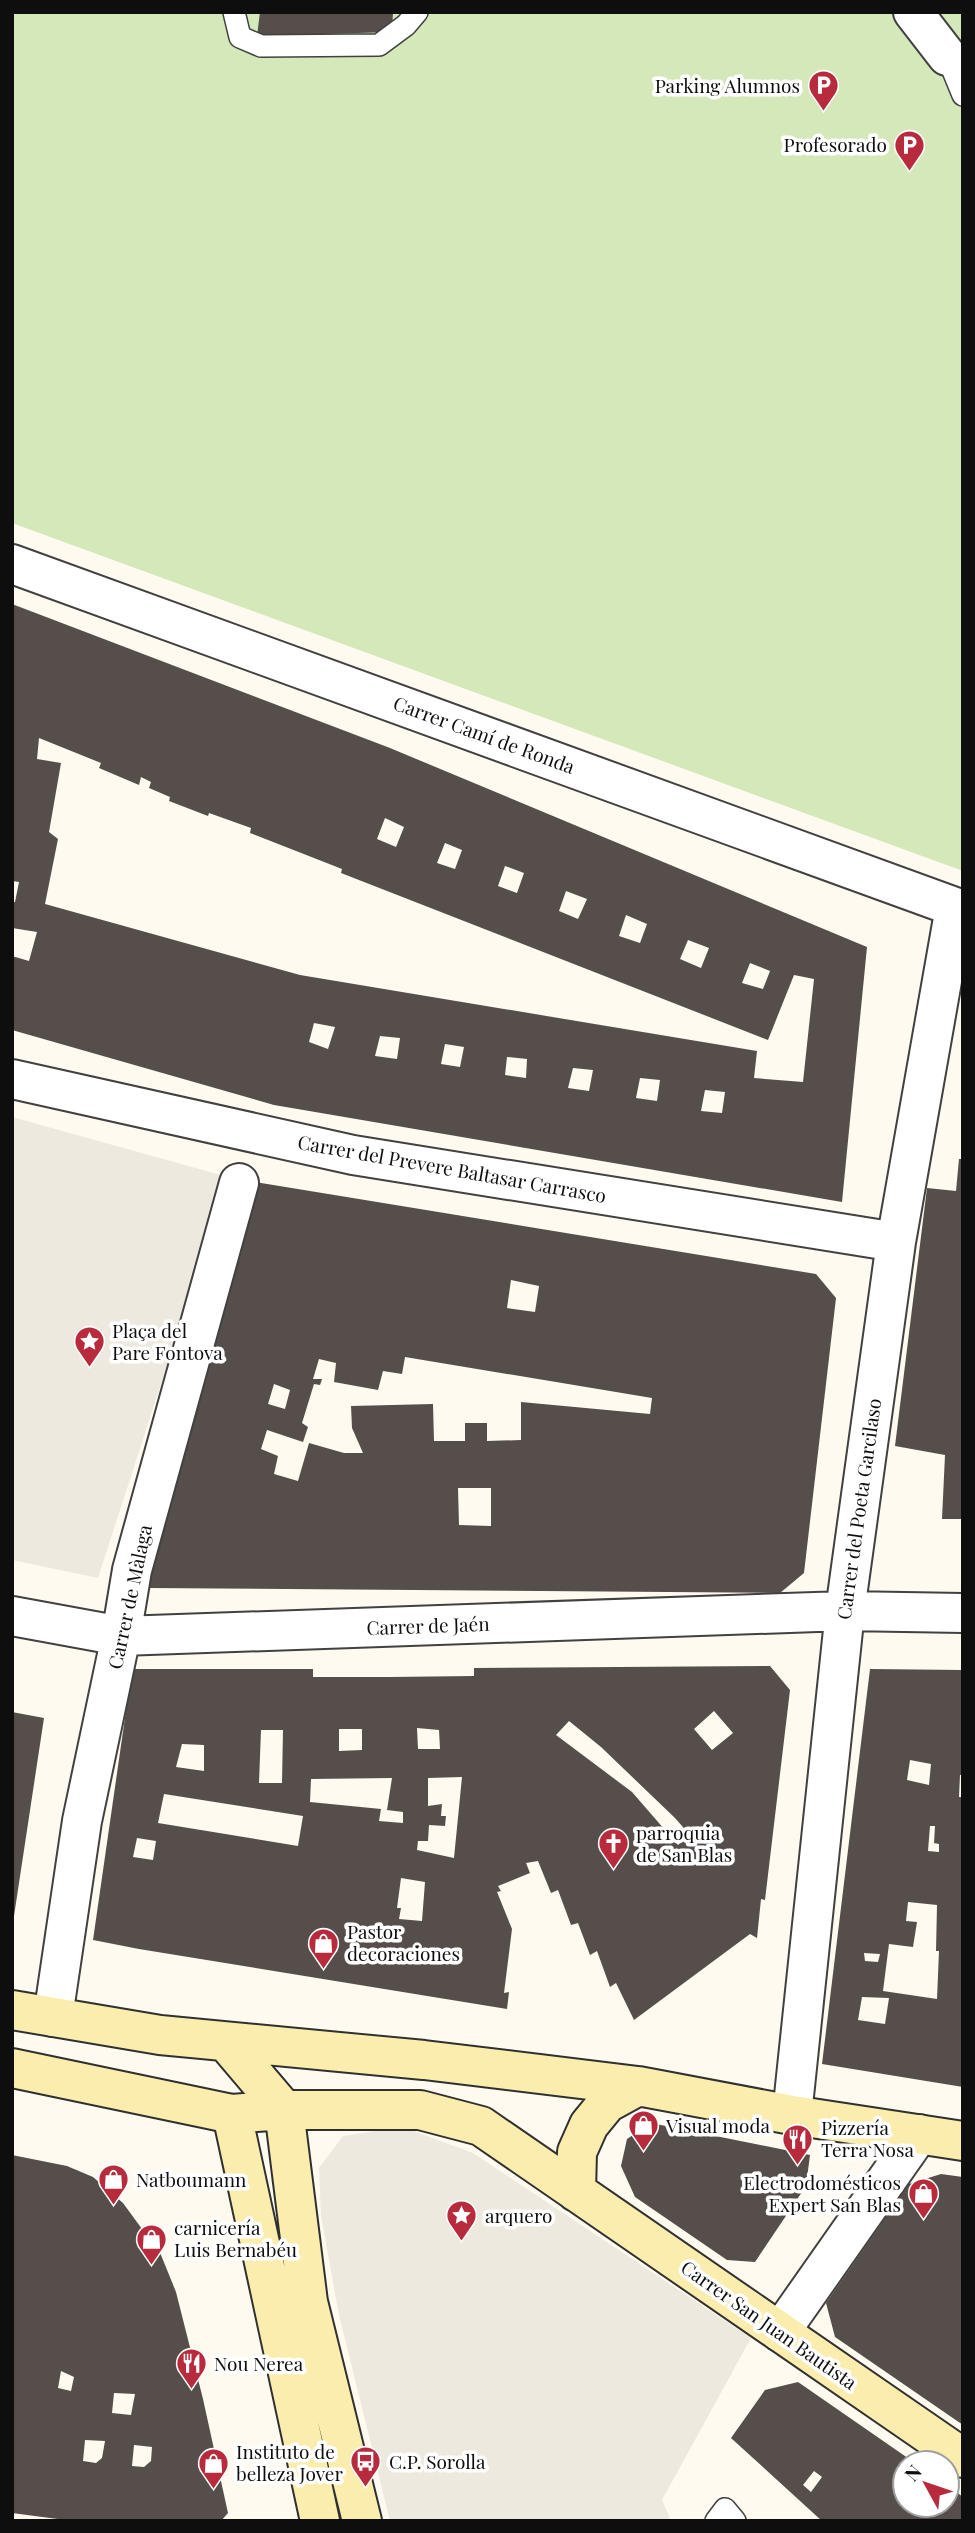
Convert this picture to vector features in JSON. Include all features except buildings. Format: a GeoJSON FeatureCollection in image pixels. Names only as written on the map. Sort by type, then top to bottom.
{"type":"FeatureCollection","features":[{"type":"Feature","properties":{"kind":"street"},"geometry":{"type":"LineString","coordinates":[[913,12],[947,56]]}},
{"type":"Feature","properties":{"kind":"street","name":"Carrer Camí de Ronda"},"geometry":{"type":"LineString","coordinates":[[12,564],[956,906]]}},
{"type":"Feature","properties":{"kind":"street","name":"Carrer del Poeta Garcilaso"},"geometry":{"type":"LineString","coordinates":[[792,2115],[845,1611],[896,1242],[956,906]]}},
{"type":"Feature","properties":{"kind":"street","name":"Carrer del Prevere Baltasar Carrasco"},"geometry":{"type":"LineString","coordinates":[[12,1079],[353,1155],[896,1242]]}},
{"type":"Feature","properties":{"kind":"street","name":"Carrer de Màlaga"},"geometry":{"type":"LineString","coordinates":[[53,2017],[82,1821],[121,1636],[132,1570],[239,1183]]}},
{"type":"Feature","properties":{"kind":"street","name":"Carrer de Jaén"},"geometry":{"type":"LineString","coordinates":[[12,1616],[121,1636],[845,1611],[963,1613]]}},
{"type":"Feature","properties":{"kind":"street"},"geometry":{"type":"LineString","coordinates":[[12,2010],[160,2035],[424,2060],[638,2086],[792,2115],[963,2141]]}},
{"type":"Feature","properties":{"kind":"street"},"geometry":{"type":"LineString","coordinates":[[227,2043],[275,2098],[308,2302],[362,2521]]}},
{"type":"Feature","properties":{"kind":"street"},"geometry":{"type":"LineString","coordinates":[[12,2068],[232,2114],[275,2098],[372,2088],[424,2060]]}},
{"type":"Feature","properties":{"kind":"street"},"geometry":{"type":"LineString","coordinates":[[576,2192],[577,2152],[589,2125],[607,2103],[638,2086]]}},
{"type":"Feature","properties":{"kind":"street","name":"Carrer San Juan Bautista"},"geometry":{"type":"LineString","coordinates":[[275,2098],[420,2110],[481,2126],[963,2458]]}},
{"type":"Feature","properties":{"kind":"street"},"geometry":{"type":"LineString","coordinates":[[232,2114],[320,2521]]}},
{"type":"Feature","properties":{"kind":"street"},"geometry":{"type":"LineString","coordinates":[[780,2332],[919,2134]]}},
{"type":"Feature","properties":{"kind":"lane"},"geometry":{"type":"LineString","coordinates":[[234,12],[240,37],[261,46],[380,45],[406,25],[417,12]]}},
{"type":"Feature","properties":{"kind":"lane"},"geometry":{"type":"LineString","coordinates":[[947,56],[963,95]]}},
{"type":"Feature","properties":{"kind":"lane"},"geometry":{"type":"LineString","coordinates":[[716,2521],[726,2509],[734,2521]]}},
{"type":"Feature","properties":{"kind":"green space"},"geometry":{"type":"Polygon","coordinates":[[[12,12],[963,12],[963,871],[12,523],[12,12]]]}},
{"type":"Feature","properties":{"kind":"shaded area","name":"Plaça del Pare Fontova"},"geometry":{"type":"Polygon","coordinates":[[[12,1117],[228,1177],[98,1578],[12,1560],[12,1117]]]}},
{"type":"Feature","properties":{"kind":"shaded area"},"geometry":{"type":"Polygon","coordinates":[[[403,2127],[473,2153],[751,2338],[662,2500],[671,2521],[390,2521],[339,2315],[321,2216],[319,2168],[343,2136],[403,2127]]]}},
{"type":"Feature","properties":{"kind":"place","name":"Parking Alumnos"},"geometry":{"type":"Point","coordinates":[823,113]}},
{"type":"Feature","properties":{"kind":"place","name":"Profesorado"},"geometry":{"type":"Point","coordinates":[910,172]}},
{"type":"Feature","properties":{"kind":"place","name":"Plaça del Pare Fontova"},"geometry":{"type":"Point","coordinates":[89,1369]}},
{"type":"Feature","properties":{"kind":"place","name":"parroquia de San Blas"},"geometry":{"type":"Point","coordinates":[613,1871]}},
{"type":"Feature","properties":{"kind":"place","name":"Pastor decoraciones"},"geometry":{"type":"Point","coordinates":[324,1970]}},
{"type":"Feature","properties":{"kind":"place","name":"Visual moda"},"geometry":{"type":"Point","coordinates":[643,2153]}},
{"type":"Feature","properties":{"kind":"place","name":"Pizzería Terra Nosa"},"geometry":{"type":"Point","coordinates":[798,2166]}},
{"type":"Feature","properties":{"kind":"place","name":"Natboumann"},"geometry":{"type":"Point","coordinates":[113,2207]}},
{"type":"Feature","properties":{"kind":"place","name":"Electrodomésticos Expert San Blas"},"geometry":{"type":"Point","coordinates":[924,2221]}},
{"type":"Feature","properties":{"kind":"place","name":"arquero"},"geometry":{"type":"Point","coordinates":[462,2243]}},
{"type":"Feature","properties":{"kind":"place","name":"carnicería Luis Bernabéu"},"geometry":{"type":"Point","coordinates":[151,2266]}},
{"type":"Feature","properties":{"kind":"place","name":"Nou Nerea"},"geometry":{"type":"Point","coordinates":[191,2391]}},
{"type":"Feature","properties":{"kind":"place","name":"C.P. Sorolla"},"geometry":{"type":"Point","coordinates":[366,2489]}},
{"type":"Feature","properties":{"kind":"place","name":"Instituto de belleza Jover"},"geometry":{"type":"Point","coordinates":[213,2490]}}]}
